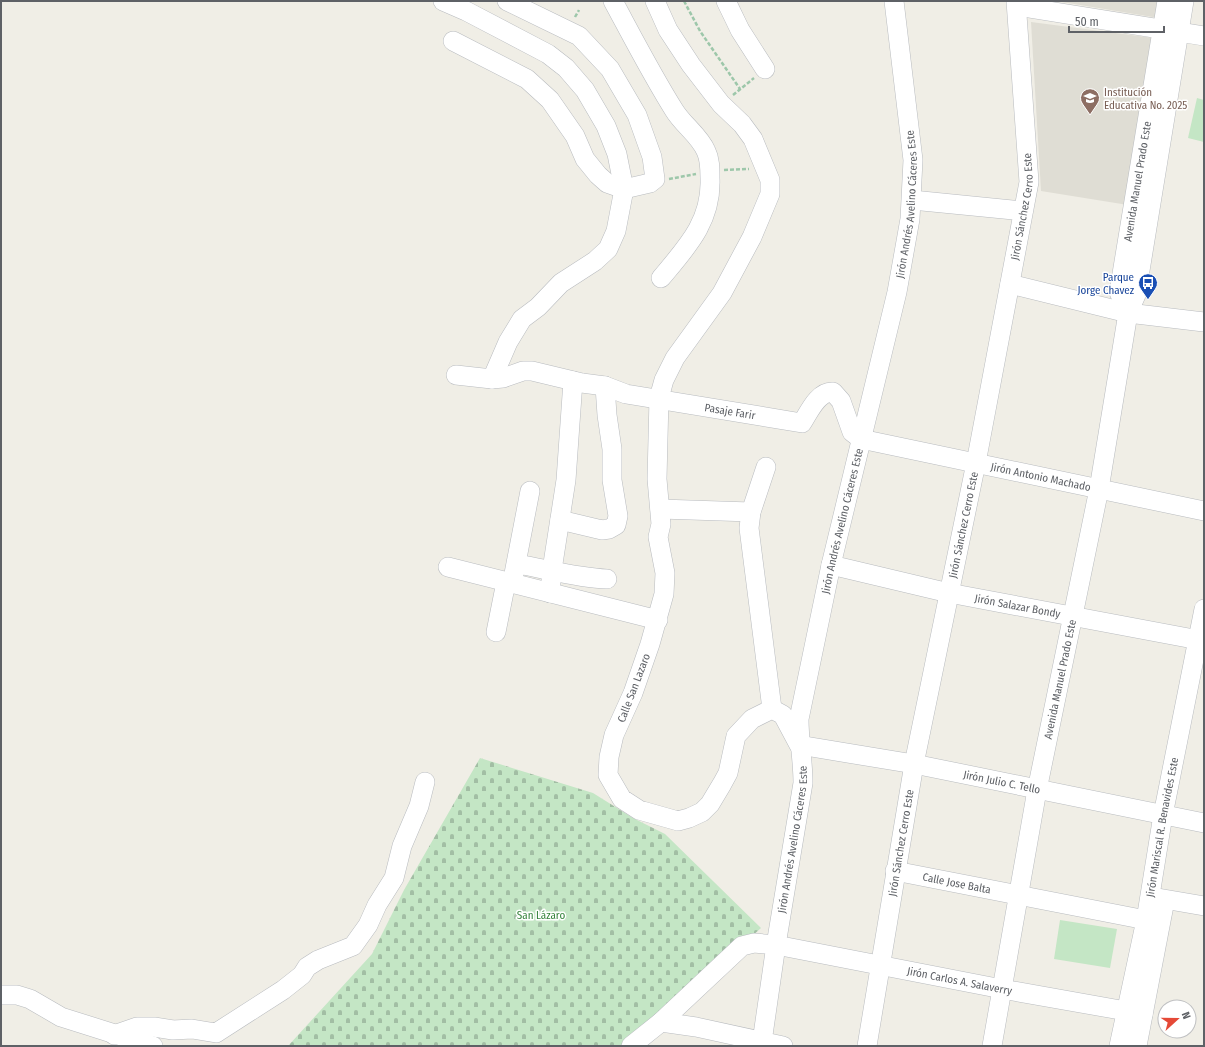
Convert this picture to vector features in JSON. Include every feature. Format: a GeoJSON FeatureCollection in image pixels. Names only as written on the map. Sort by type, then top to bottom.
{"type":"FeatureCollection","features":[{"type":"Feature","properties":{"kind":"street"},"geometry":{"type":"LineString","coordinates":[[443,1],[466,11],[548,54],[566,68],[585,90],[606,126],[617,154],[624,188],[616,231],[608,249],[595,261],[561,283],[538,307],[522,319],[508,342],[492,379]]}},
{"type":"Feature","properties":{"kind":"street"},"geometry":{"type":"LineString","coordinates":[[453,41],[527,79],[550,100],[575,136],[585,158],[598,176],[607,183],[624,188],[650,182],[655,179],[652,157],[637,115],[610,69],[579,36],[507,1]]}},
{"type":"Feature","properties":{"kind":"street"},"geometry":{"type":"LineString","coordinates":[[614,1],[658,84],[680,120],[696,136],[706,150],[709,161],[710,190],[703,221],[689,244],[661,278]]}},
{"type":"Feature","properties":{"kind":"street","name":"Calle San Lazaro"},"geometry":{"type":"LineString","coordinates":[[654,1],[668,30],[691,65],[722,104],[742,124],[753,139],[770,180],[770,194],[748,244],[722,293],[668,369],[659,398],[657,479],[661,524],[658,537],[665,583],[658,620],[633,693],[614,735],[609,757],[608,775],[622,799],[639,810],[678,821],[689,818],[702,812],[716,796],[728,773],[736,736],[752,719],[772,709]]}},
{"type":"Feature","properties":{"kind":"street"},"geometry":{"type":"LineString","coordinates":[[726,1],[740,30],[765,69]]}},
{"type":"Feature","properties":{"kind":"street","name":"Jirón Andrés Avelino Cáceres Este"},"geometry":{"type":"LineString","coordinates":[[762,1042],[776,945],[803,783],[803,764],[799,745],[799,719],[831,565],[897,292],[912,200],[913,160],[894,1]]}},
{"type":"Feature","properties":{"kind":"street","name":"Avenida Manuel Prado Este"},"geometry":{"type":"LineString","coordinates":[[992,1046],[1037,790],[1099,489],[1128,313],[1136,295],[1171,31],[1167,1]]}},
{"type":"Feature","properties":{"kind":"street","name":"Avenida Manuel Prado Este"},"geometry":{"type":"LineString","coordinates":[[1171,31],[1184,1]]}},
{"type":"Feature","properties":{"kind":"street"},"geometry":{"type":"LineString","coordinates":[[1017,3],[1204,36]]}},
{"type":"Feature","properties":{"kind":"street","name":"Jirón Sánchez Cerro Este"},"geometry":{"type":"LineString","coordinates":[[867,1046],[914,764],[976,463],[1029,182],[1017,3]]}},
{"type":"Feature","properties":{"kind":"street"},"geometry":{"type":"LineString","coordinates":[[912,200],[1023,211]]}},
{"type":"Feature","properties":{"kind":"street"},"geometry":{"type":"LineString","coordinates":[[1010,284],[1128,313],[1204,322]]}},
{"type":"Feature","properties":{"kind":"street","name":"Pasaje Farir"},"geometry":{"type":"LineString","coordinates":[[456,375],[492,379],[503,378],[523,371],[532,371],[573,381],[605,386],[626,394],[659,398],[802,423],[821,396],[826,392],[833,392],[841,401],[852,432],[862,440]]}},
{"type":"Feature","properties":{"kind":"street"},"geometry":{"type":"LineString","coordinates":[[550,593],[552,570],[566,480],[573,381]]}},
{"type":"Feature","properties":{"kind":"street"},"geometry":{"type":"LineString","coordinates":[[560,520],[602,530],[609,529],[616,525],[618,516],[612,480],[612,449],[607,415],[605,386]]}},
{"type":"Feature","properties":{"kind":"street","name":"Jirón Antonio Machado"},"geometry":{"type":"LineString","coordinates":[[862,440],[1204,511]]}},
{"type":"Feature","properties":{"kind":"street"},"geometry":{"type":"LineString","coordinates":[[766,467],[751,512],[749,528],[772,709],[783,715],[799,745]]}},
{"type":"Feature","properties":{"kind":"street"},"geometry":{"type":"LineString","coordinates":[[496,632],[509,583],[517,564],[530,491]]}},
{"type":"Feature","properties":{"kind":"street"},"geometry":{"type":"LineString","coordinates":[[660,509],[751,512]]}},
{"type":"Feature","properties":{"kind":"street"},"geometry":{"type":"LineString","coordinates":[[517,564],[552,570],[583,578],[607,579]]}},
{"type":"Feature","properties":{"kind":"street","name":"Jirón Salazar Bondy"},"geometry":{"type":"LineString","coordinates":[[831,565],[950,593],[1201,641]]}},
{"type":"Feature","properties":{"kind":"street"},"geometry":{"type":"LineString","coordinates":[[448,567],[658,620]]}},
{"type":"Feature","properties":{"kind":"street","name":"Jirón Mariscal R. Benavides Este"},"geometry":{"type":"LineString","coordinates":[[1119,1046],[1135,1012],[1146,920],[1158,898],[1163,815],[1201,641],[1204,609]]}},
{"type":"Feature","properties":{"kind":"street","name":"Jirón Julio C. Tello"},"geometry":{"type":"LineString","coordinates":[[799,745],[914,764],[1204,823]]}},
{"type":"Feature","properties":{"kind":"street"},"geometry":{"type":"LineString","coordinates":[[1,995],[17,995],[30,999],[61,1017],[132,1042],[137,1027],[216,1033],[284,990],[302,975],[307,967],[318,960],[353,946],[368,925],[377,905],[394,878],[402,846],[419,806],[425,782]]}},
{"type":"Feature","properties":{"kind":"street","name":"Calle Jose Balta"},"geometry":{"type":"LineString","coordinates":[[895,871],[1146,920]]}},
{"type":"Feature","properties":{"kind":"street"},"geometry":{"type":"LineString","coordinates":[[1137,1046],[1135,1012],[1158,898],[1204,906]]}},
{"type":"Feature","properties":{"kind":"street","name":"Jirón Carlos A. Salaverry"},"geometry":{"type":"LineString","coordinates":[[631,1046],[661,1022],[742,946],[754,943],[776,945],[1002,989],[1135,1012]]}},
{"type":"Feature","properties":{"kind":"street"},"geometry":{"type":"LineString","coordinates":[[661,1022],[696,1026],[783,1046]]}},
{"type":"Feature","properties":{"kind":"path"},"geometry":{"type":"LineString","coordinates":[[684,1],[700,31],[740,89]]}},
{"type":"Feature","properties":{"kind":"path"},"geometry":{"type":"LineString","coordinates":[[722,104],[765,69]]}},
{"type":"Feature","properties":{"kind":"shaded area"},"geometry":{"type":"Polygon","coordinates":[[[1056,1],[1161,1],[1159,18],[1056,1]]]}},
{"type":"Feature","properties":{"kind":"shaded area","name":"Institución Educativa No. 2025"},"geometry":{"type":"Polygon","coordinates":[[[1031,22],[1154,38],[1128,205],[1041,191],[1031,22]]]}},
{"type":"Feature","properties":{"kind":"green space"},"geometry":{"type":"Polygon","coordinates":[[[1197,98],[1204,100],[1204,142],[1188,138],[1197,98]]]}},
{"type":"Feature","properties":{"kind":"green space","name":"San Lázaro"},"geometry":{"type":"Polygon","coordinates":[[[480,758],[593,793],[633,818],[665,834],[761,928],[642,1036],[625,1046],[288,1046],[372,954],[404,890],[480,758]]]}},
{"type":"Feature","properties":{"kind":"green space"},"geometry":{"type":"Polygon","coordinates":[[[1060,920],[1117,929],[1110,968],[1054,959],[1060,920]]]}},
{"type":"Feature","properties":{"kind":"place","name":"Institución Educativa No. 2025"},"geometry":{"type":"Point","coordinates":[1090,115]}},
{"type":"Feature","properties":{"kind":"place","name":"Parque Jorge Chavez"},"geometry":{"type":"Point","coordinates":[1148,300]}}]}
